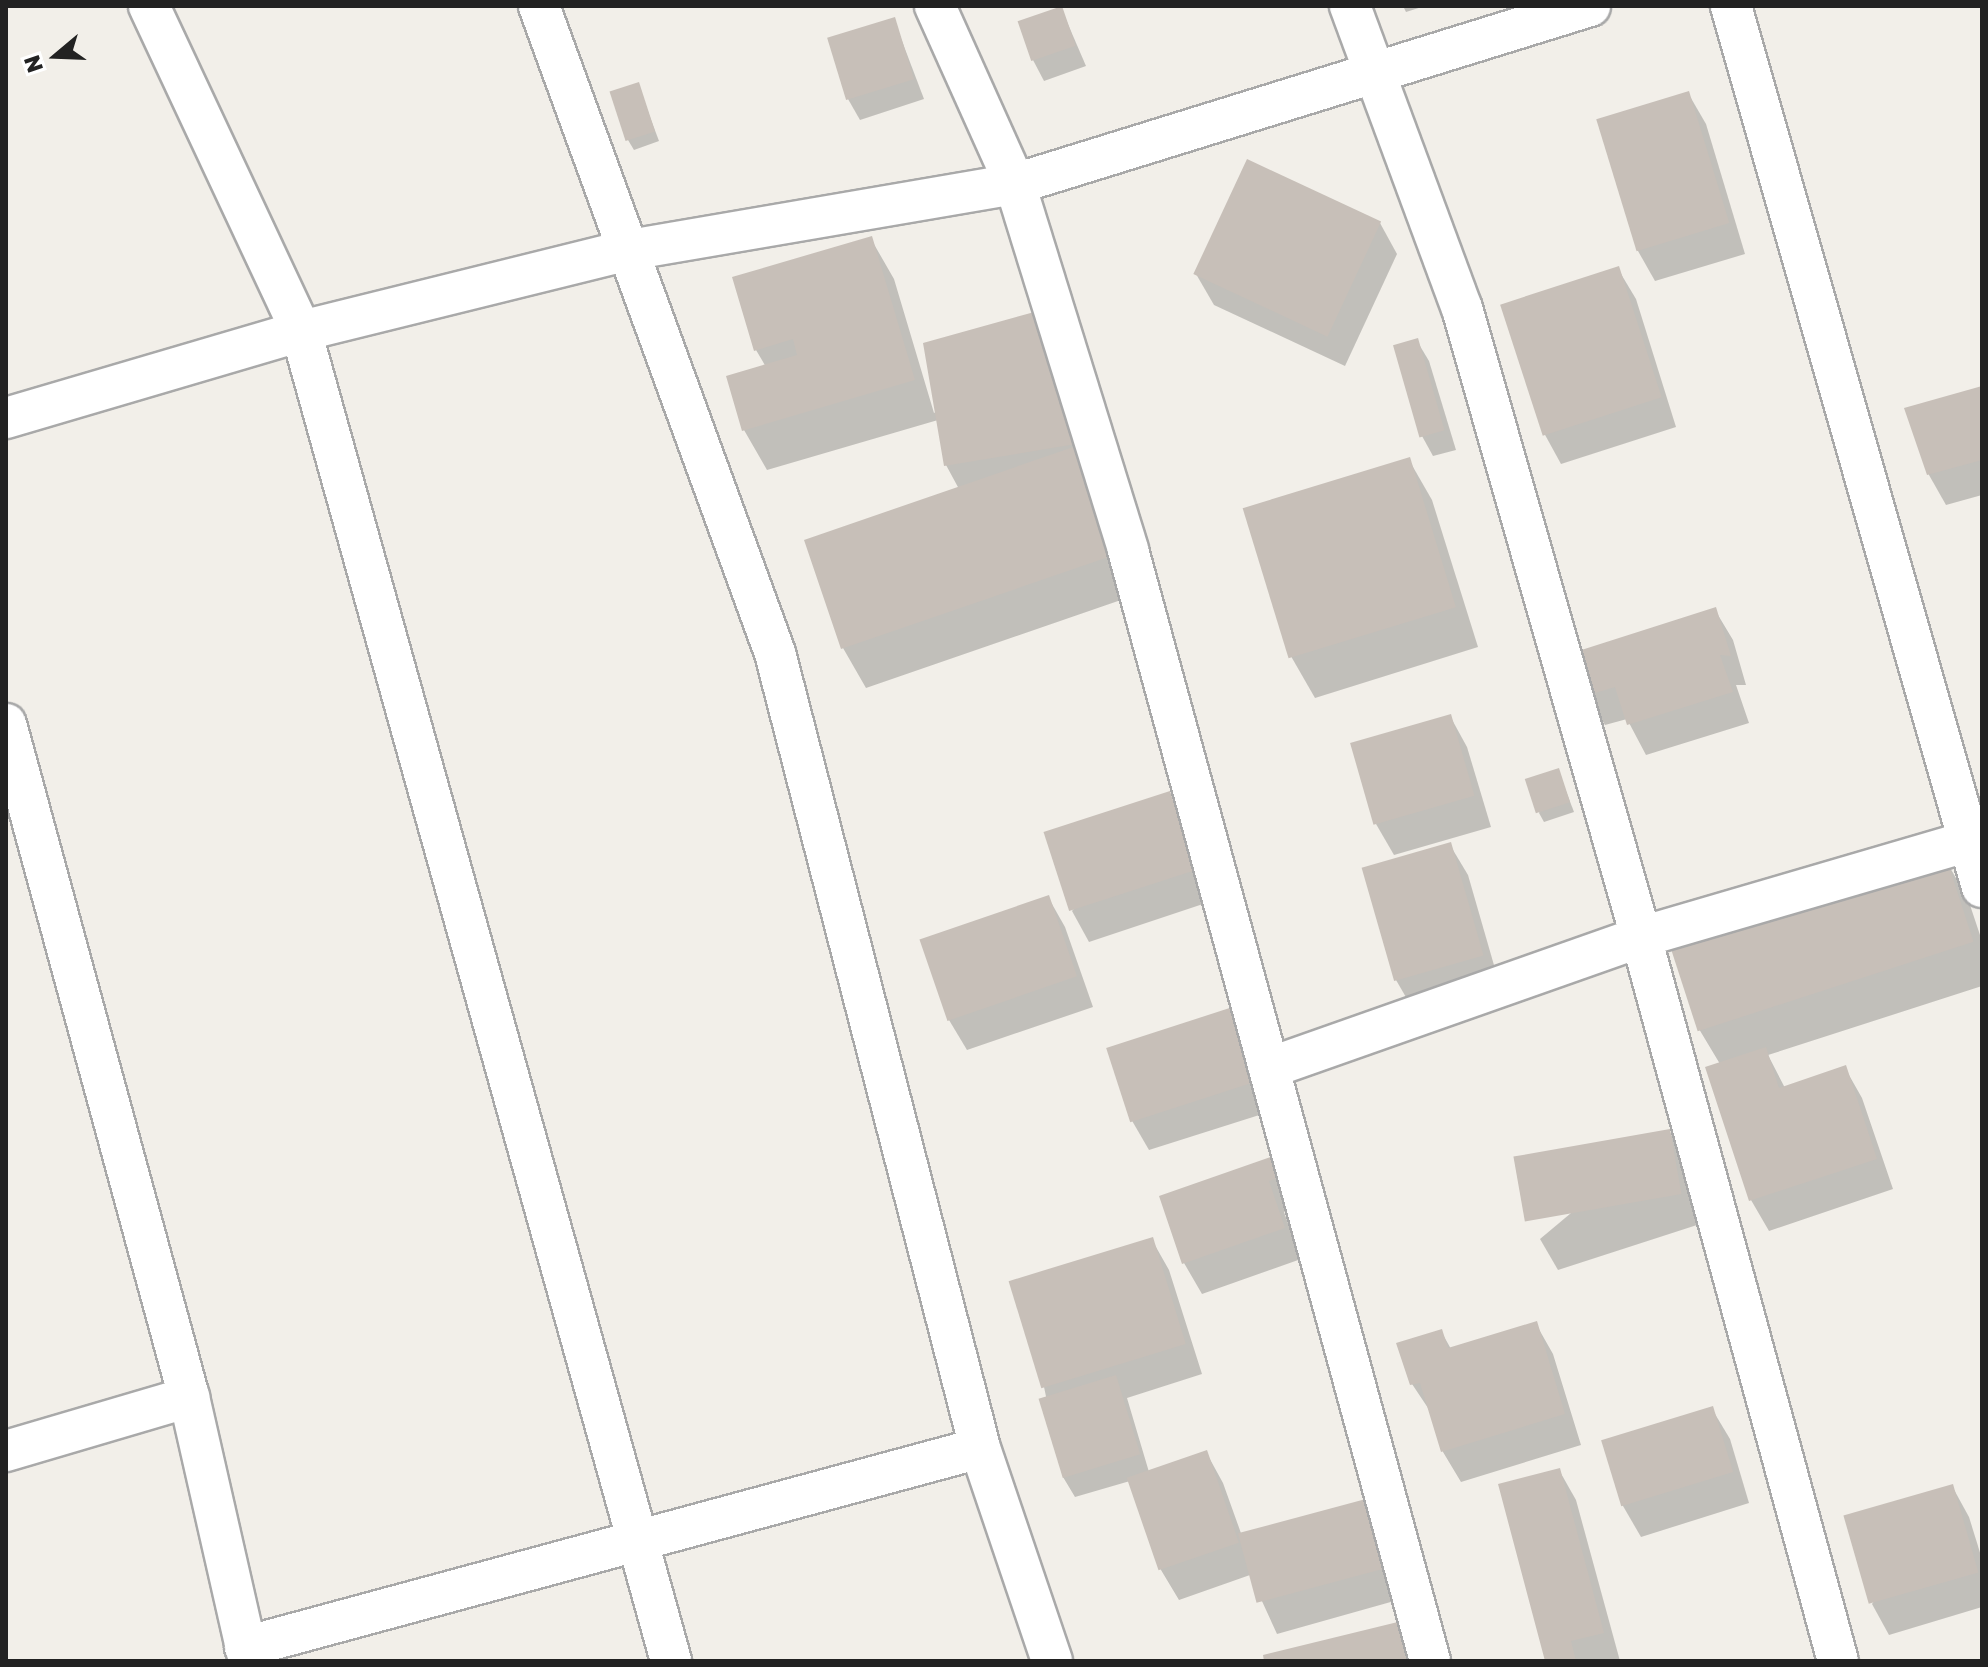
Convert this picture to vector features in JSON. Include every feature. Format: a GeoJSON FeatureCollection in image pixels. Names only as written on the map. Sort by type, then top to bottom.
{"type":"FeatureCollection","features":[{"type":"Feature","properties":{"kind":"street"},"geometry":{"type":"LineString","coordinates":[[149,6],[301,331],[671,1661]]}},
{"type":"Feature","properties":{"kind":"street"},"geometry":{"type":"LineString","coordinates":[[539,6],[775,653],[980,1448],[1052,1661]]}},
{"type":"Feature","properties":{"kind":"street"},"geometry":{"type":"LineString","coordinates":[[935,6],[1015,184],[1128,550],[1430,1661]]}},
{"type":"Feature","properties":{"kind":"street"},"geometry":{"type":"LineString","coordinates":[[1350,6],[1462,308],[1641,937],[1838,1661]]}},
{"type":"Feature","properties":{"kind":"street"},"geometry":{"type":"LineString","coordinates":[[6,418],[301,331],[629,250],[1015,184],[1376,75],[1590,6]]}},
{"type":"Feature","properties":{"kind":"street"},"geometry":{"type":"LineString","coordinates":[[1731,6],[1976,839],[1982,887]]}},
{"type":"Feature","properties":{"kind":"street"},"geometry":{"type":"LineString","coordinates":[[6,724],[189,1397],[247,1654],[638,1539],[980,1448]]}},
{"type":"Feature","properties":{"kind":"street"},"geometry":{"type":"LineString","coordinates":[[1269,1068],[1641,937],[1976,839]]}},
{"type":"Feature","properties":{"kind":"street"},"geometry":{"type":"LineString","coordinates":[[6,1451],[189,1397]]}},
{"type":"Feature","properties":{"kind":"building"},"geometry":{"type":"Polygon","coordinates":[[[1062,6],[1076,46],[1031,61],[1018,21],[1062,6]]]}},
{"type":"Feature","properties":{"kind":"building"},"geometry":{"type":"Polygon","coordinates":[[[895,17],[914,79],[846,100],[827,38],[895,17]]]}},
{"type":"Feature","properties":{"kind":"building"},"geometry":{"type":"Polygon","coordinates":[[[639,82],[655,131],[626,141],[610,92],[639,82]]]}},
{"type":"Feature","properties":{"kind":"building"},"geometry":{"type":"Polygon","coordinates":[[[1689,91],[1729,223],[1637,251],[1596,119],[1689,91]]]}},
{"type":"Feature","properties":{"kind":"building"},"geometry":{"type":"Polygon","coordinates":[[[1247,159],[1381,222],[1327,337],[1193,274],[1247,159]]]}},
{"type":"Feature","properties":{"kind":"building"},"geometry":{"type":"Polygon","coordinates":[[[872,236],[915,380],[742,431],[726,376],[797,355],[793,339],[754,351],[732,277],[872,236]]]}},
{"type":"Feature","properties":{"kind":"building"},"geometry":{"type":"Polygon","coordinates":[[[1619,266],[1662,397],[1543,436],[1500,305],[1619,266]]]}},
{"type":"Feature","properties":{"kind":"building"},"geometry":{"type":"Polygon","coordinates":[[[1038,311],[1088,442],[944,466],[923,343],[1038,311]]]}},
{"type":"Feature","properties":{"kind":"building"},"geometry":{"type":"Polygon","coordinates":[[[1418,338],[1444,430],[1419,437],[1393,345],[1418,338]]]}},
{"type":"Feature","properties":{"kind":"building"},"geometry":{"type":"Polygon","coordinates":[[[1982,386],[1982,460],[1927,475],[1904,408],[1982,386]]]}},
{"type":"Feature","properties":{"kind":"building"},"geometry":{"type":"Polygon","coordinates":[[[1088,442],[1126,551],[841,649],[804,540],[1088,442]]]}},
{"type":"Feature","properties":{"kind":"building"},"geometry":{"type":"Polygon","coordinates":[[[1410,457],[1456,607],[1289,658],[1243,508],[1410,457]]]}},
{"type":"Feature","properties":{"kind":"building"},"geometry":{"type":"Polygon","coordinates":[[[1716,607],[1731,656],[1720,655],[1733,692],[1627,725],[1615,687],[1585,696],[1572,653],[1716,607]]]}},
{"type":"Feature","properties":{"kind":"building"},"geometry":{"type":"Polygon","coordinates":[[[1451,714],[1474,796],[1373,825],[1350,743],[1451,714]]]}},
{"type":"Feature","properties":{"kind":"building"},"geometry":{"type":"Polygon","coordinates":[[[1559,768],[1570,802],[1536,813],[1525,779],[1559,768]]]}},
{"type":"Feature","properties":{"kind":"building"},"geometry":{"type":"Polygon","coordinates":[[[1170,791],[1196,870],[1069,911],[1044,832],[1170,791]]]}},
{"type":"Feature","properties":{"kind":"building"},"geometry":{"type":"Polygon","coordinates":[[[1451,842],[1484,955],[1394,981],[1362,868],[1451,842]]]}},
{"type":"Feature","properties":{"kind":"building"},"geometry":{"type":"Polygon","coordinates":[[[1946,857],[1974,942],[1698,1031],[1670,947],[1946,857]]]}},
{"type":"Feature","properties":{"kind":"building"},"geometry":{"type":"Polygon","coordinates":[[[1049,895],[1077,976],[947,1021],[919,940],[1049,895]]]}},
{"type":"Feature","properties":{"kind":"building"},"geometry":{"type":"Polygon","coordinates":[[[1245,1003],[1269,1077],[1130,1122],[1106,1048],[1245,1003]]]}},
{"type":"Feature","properties":{"kind":"building"},"geometry":{"type":"Polygon","coordinates":[[[1766,1047],[1779,1088],[1846,1065],[1877,1159],[1749,1201],[1705,1067],[1766,1047]]]}},
{"type":"Feature","properties":{"kind":"building"},"geometry":{"type":"Polygon","coordinates":[[[1670,1129],[1681,1194],[1525,1222],[1513,1157],[1670,1129]]]}},
{"type":"Feature","properties":{"kind":"building"},"geometry":{"type":"Polygon","coordinates":[[[1285,1152],[1293,1173],[1269,1181],[1285,1228],[1182,1264],[1159,1196],[1285,1152]]]}},
{"type":"Feature","properties":{"kind":"building"},"geometry":{"type":"Polygon","coordinates":[[[1153,1237],[1186,1344],[1041,1388],[1009,1281],[1153,1237]]]}},
{"type":"Feature","properties":{"kind":"building"},"geometry":{"type":"Polygon","coordinates":[[[1537,1321],[1565,1414],[1441,1452],[1420,1383],[1410,1385],[1396,1343],[1442,1329],[1448,1348],[1537,1321]]]}},
{"type":"Feature","properties":{"kind":"building"},"geometry":{"type":"Polygon","coordinates":[[[1116,1375],[1140,1454],[1063,1478],[1039,1399],[1116,1375]]]}},
{"type":"Feature","properties":{"kind":"building"},"geometry":{"type":"Polygon","coordinates":[[[1713,1406],[1733,1472],[1621,1506],[1601,1440],[1713,1406]]]}},
{"type":"Feature","properties":{"kind":"building"},"geometry":{"type":"Polygon","coordinates":[[[1207,1450],[1239,1543],[1159,1570],[1127,1478],[1207,1450]]]}},
{"type":"Feature","properties":{"kind":"building"},"geometry":{"type":"Polygon","coordinates":[[[1560,1468],[1604,1633],[1571,1641],[1576,1661],[1545,1661],[1498,1484],[1560,1468]]]}},
{"type":"Feature","properties":{"kind":"building"},"geometry":{"type":"Polygon","coordinates":[[[1953,1484],[1978,1572],[1869,1604],[1843,1515],[1953,1484]]]}},
{"type":"Feature","properties":{"kind":"building"},"geometry":{"type":"Polygon","coordinates":[[[1377,1496],[1396,1566],[1257,1603],[1238,1533],[1377,1496]]]}},
{"type":"Feature","properties":{"kind":"building"},"geometry":{"type":"Polygon","coordinates":[[[1406,1620],[1416,1661],[1264,1661],[1263,1655],[1406,1620]]]}}]}
